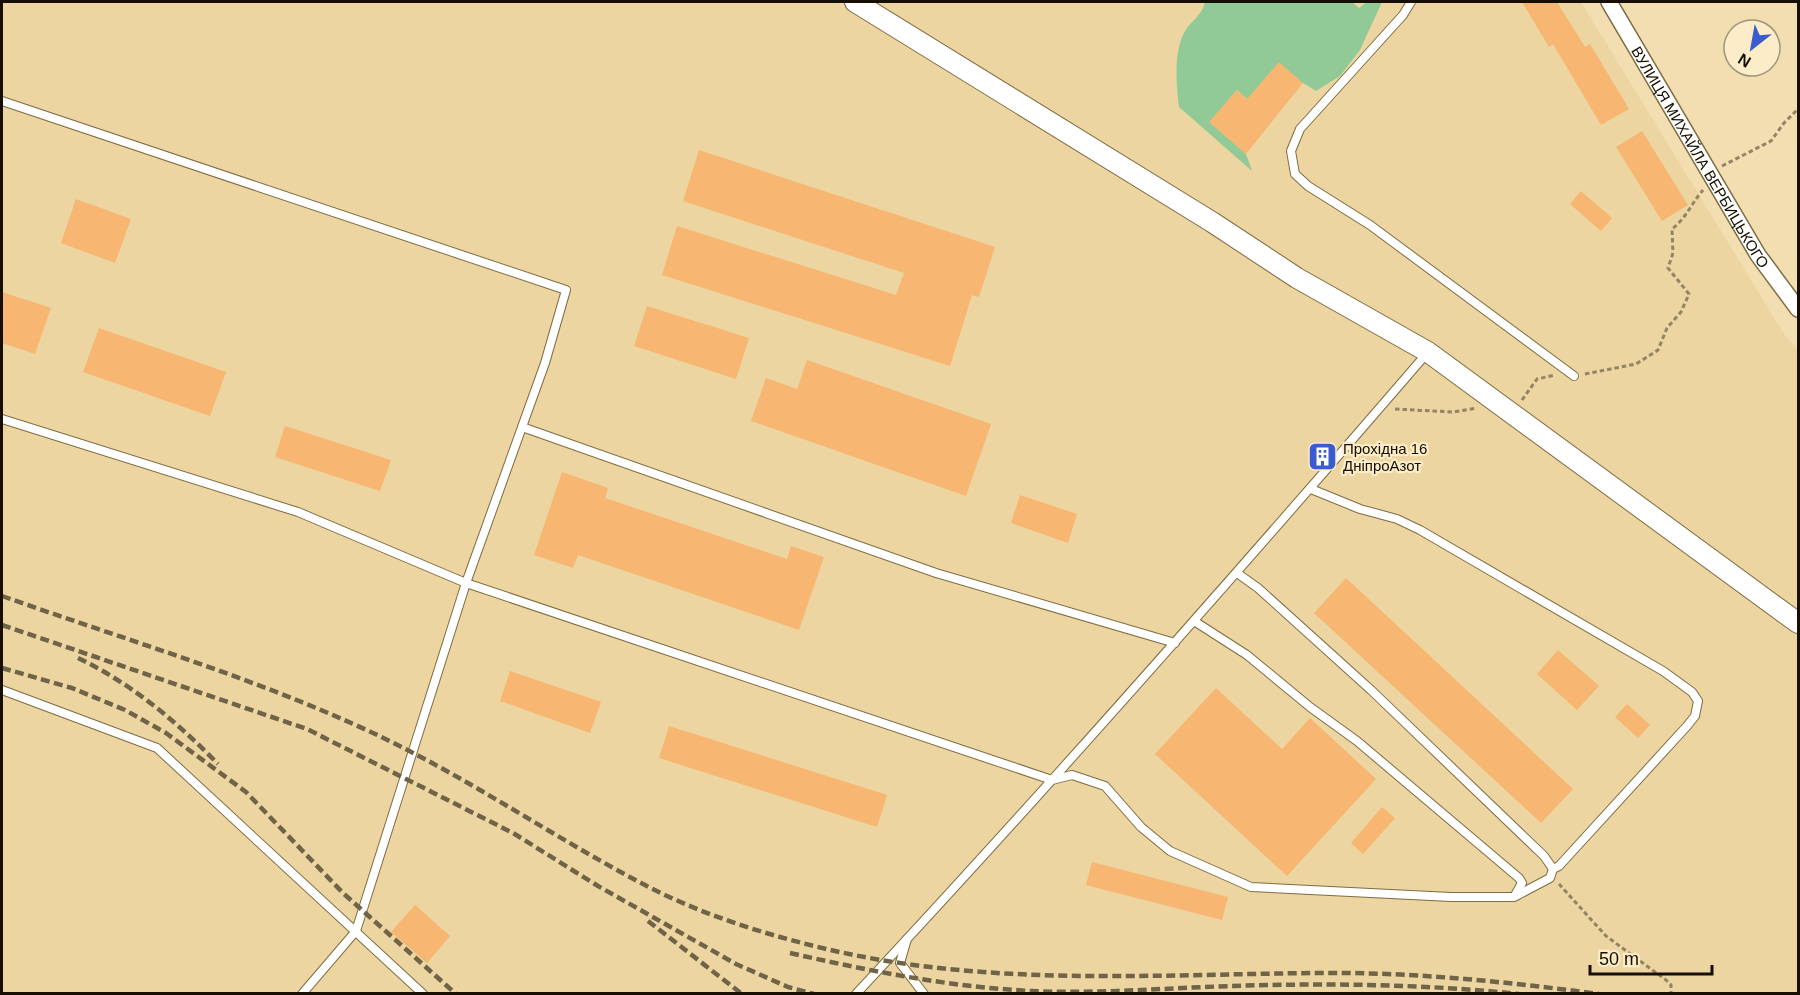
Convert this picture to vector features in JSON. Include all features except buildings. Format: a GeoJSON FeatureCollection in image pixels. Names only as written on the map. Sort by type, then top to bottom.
{"type":"FeatureCollection","features":[{"type":"Feature","properties":{"kind":"street"},"geometry":{"type":"LineString","coordinates":[[855,2],[1212,222],[1297,278],[1428,352],[1798,623]]}},
{"type":"Feature","properties":{"kind":"street","name":"ВУЛИЦЯ МИХАЙЛА ВЕРБИЦЬКОГО"},"geometry":{"type":"LineString","coordinates":[[1609,2],[1758,255],[1798,309]]}},
{"type":"Feature","properties":{"kind":"lane"},"geometry":{"type":"LineString","coordinates":[[1411,2],[1403,15],[1300,129],[1291,151],[1294,174],[1308,186],[1370,225],[1574,376]]}},
{"type":"Feature","properties":{"kind":"lane"},"geometry":{"type":"LineString","coordinates":[[2,101],[566,290],[545,363],[466,583],[356,931],[302,993]]}},
{"type":"Feature","properties":{"kind":"lane"},"geometry":{"type":"LineString","coordinates":[[856,993],[1052,780],[1237,573],[1428,352]]}},
{"type":"Feature","properties":{"kind":"lane"},"geometry":{"type":"LineString","coordinates":[[2,419],[298,512],[466,583],[1052,780],[1072,775],[1105,786],[1142,827],[1170,851],[1251,887],[1451,897],[1514,897],[1550,878],[1553,869],[1559,866],[1687,726],[1695,716],[1698,701],[1692,692],[1653,666],[1420,530],[1398,519],[1360,509],[1311,489]]}},
{"type":"Feature","properties":{"kind":"lane"},"geometry":{"type":"LineString","coordinates":[[522,427],[936,573],[1174,643]]}},
{"type":"Feature","properties":{"kind":"lane"},"geometry":{"type":"LineString","coordinates":[[1237,573],[1258,588],[1430,745],[1544,856],[1553,869]]}},
{"type":"Feature","properties":{"kind":"lane"},"geometry":{"type":"LineString","coordinates":[[1194,621],[1246,655],[1310,707],[1357,741],[1520,878],[1522,883],[1514,897]]}},
{"type":"Feature","properties":{"kind":"lane"},"geometry":{"type":"LineString","coordinates":[[2,690],[157,748],[423,993]]}},
{"type":"Feature","properties":{"kind":"lane"},"geometry":{"type":"LineString","coordinates":[[908,938],[900,963],[924,993]]}},
{"type":"Feature","properties":{"kind":"path"},"geometry":{"type":"LineString","coordinates":[[1381,407],[1453,412],[1522,400],[1537,379],[1553,375],[1574,376],[1620,369],[1636,364],[1658,350],[1667,328],[1681,312],[1689,294],[1668,268],[1673,254],[1672,229],[1689,213],[1691,204],[1718,169],[1771,141],[1798,109]]}},
{"type":"Feature","properties":{"kind":"path"},"geometry":{"type":"LineString","coordinates":[[1550,878],[1563,888],[1580,910],[1606,936],[1666,980],[1671,985],[1671,993]]}},
{"type":"Feature","properties":{"kind":"shaded area"},"geometry":{"type":"Polygon","coordinates":[[[2,2],[1581,2],[1784,334],[1798,350],[1798,993],[2,994],[2,2]]]}},
{"type":"Feature","properties":{"kind":"green space"},"geometry":{"type":"Polygon","coordinates":[[[1205,2],[1352,2],[1359,8],[1367,2],[1382,2],[1360,50],[1340,76],[1316,91],[1303,83],[1247,99],[1237,90],[1210,122],[1246,154],[1252,171],[1179,107],[1177,77],[1179,46],[1187,28],[1200,13],[1205,2]]]}},
{"type":"Feature","properties":{"kind":"railway"},"geometry":{"type":"LineString","coordinates":[[2,596],[189,660],[328,713],[408,750],[667,896],[762,932],[835,951],[956,970],[1017,974],[1077,976],[1391,974],[1496,982],[1599,994]]}},
{"type":"Feature","properties":{"kind":"railway"},"geometry":{"type":"LineString","coordinates":[[2,625],[307,729],[513,833],[598,886],[736,964],[788,987],[814,994]]}},
{"type":"Feature","properties":{"kind":"railway"},"geometry":{"type":"LineString","coordinates":[[78,658],[117,679],[135,692],[186,733],[218,764]]}},
{"type":"Feature","properties":{"kind":"railway"},"geometry":{"type":"LineString","coordinates":[[2,668],[72,688],[125,710],[166,733],[246,792],[343,893],[456,994]]}},
{"type":"Feature","properties":{"kind":"railway"},"geometry":{"type":"LineString","coordinates":[[648,921],[742,994]]}},
{"type":"Feature","properties":{"kind":"railway"},"geometry":{"type":"LineString","coordinates":[[790,953],[910,977],[970,986],[1032,991],[1340,985],[1411,986],[1519,994]]}},
{"type":"Feature","properties":{"kind":"place","name":"Прохідна 16 ДніпроАзот"},"geometry":{"type":"Point","coordinates":[1322,457]}}]}
